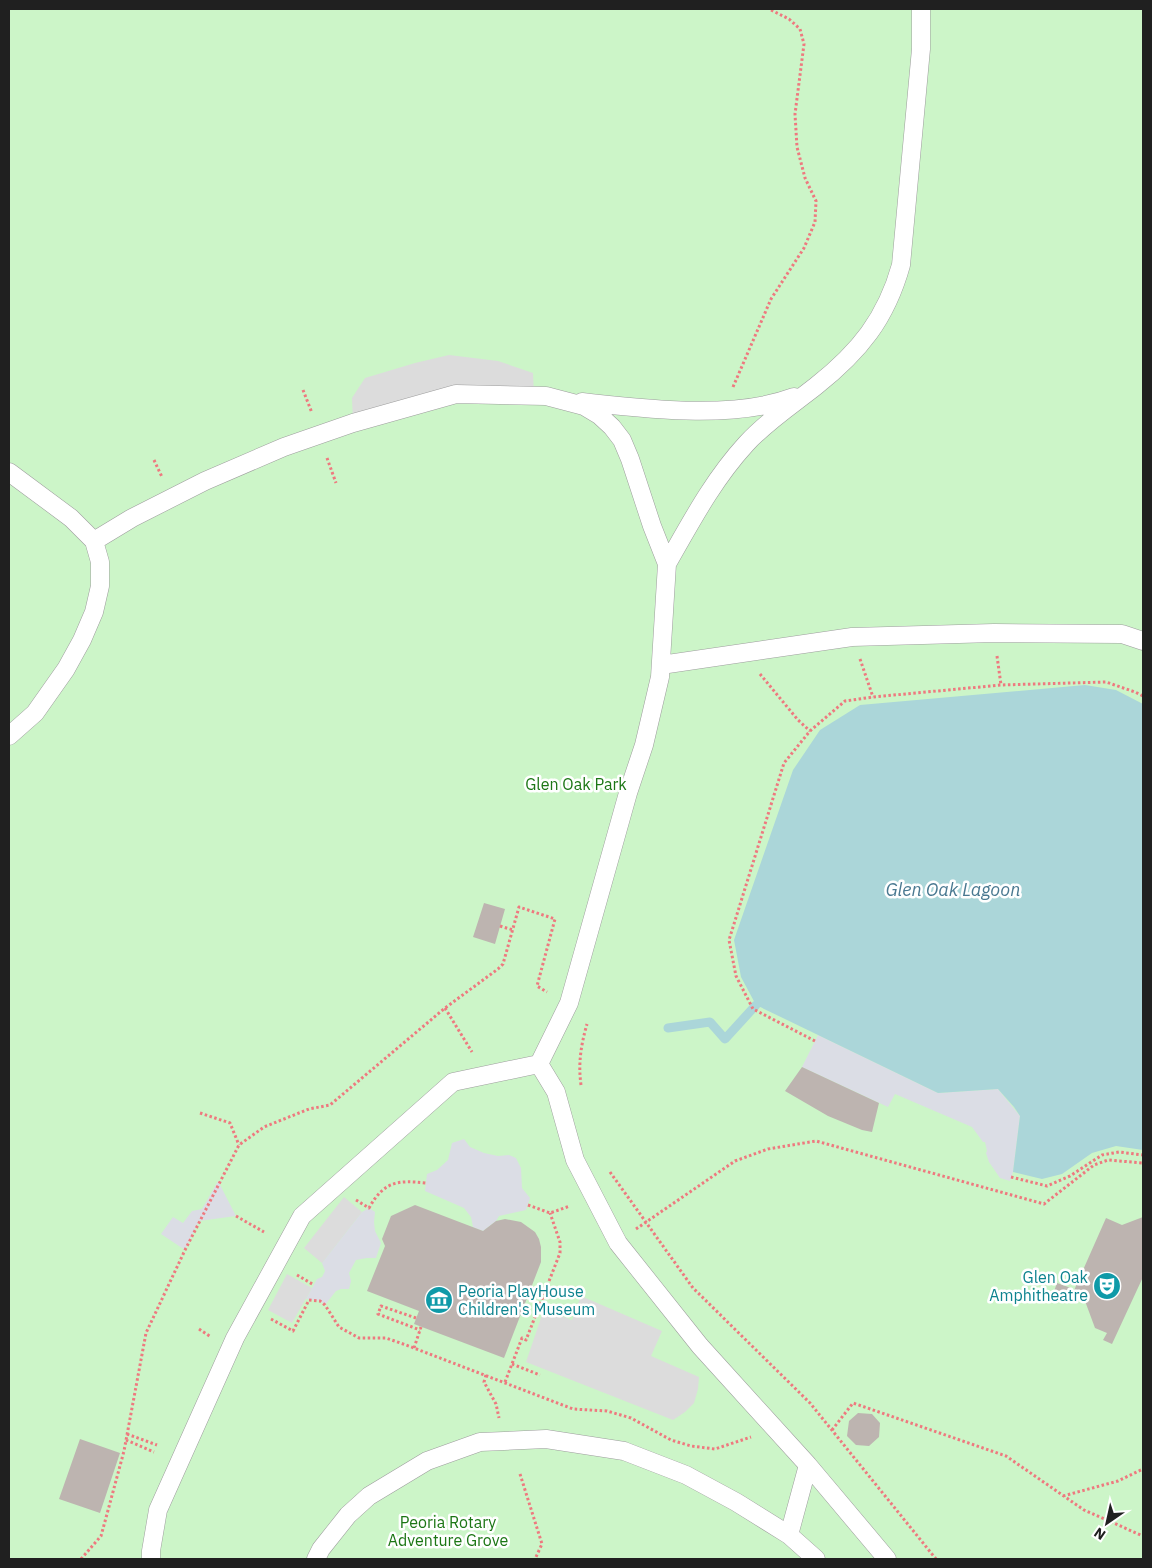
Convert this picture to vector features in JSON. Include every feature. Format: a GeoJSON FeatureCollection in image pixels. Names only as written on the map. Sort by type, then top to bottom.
{"type":"FeatureCollection","features":[{"type":"Feature","properties":{"kind":"lane"},"geometry":{"type":"LineString","coordinates":[[667,564],[719,475],[754,436],[833,373],[868,336],[886,308],[902,265],[921,49],[921,9]]}},
{"type":"Feature","properties":{"kind":"lane"},"geometry":{"type":"LineString","coordinates":[[94,541],[132,518],[205,481],[284,447],[353,423],[456,394],[534,395],[643,409],[723,410],[770,405],[808,392]]}},
{"type":"Feature","properties":{"kind":"lane"},"geometry":{"type":"LineString","coordinates":[[539,1064],[569,1003],[628,793],[644,745],[662,665],[667,564],[622,440],[599,415],[584,406],[567,400]]}},
{"type":"Feature","properties":{"kind":"lane"},"geometry":{"type":"LineString","coordinates":[[9,472],[71,518],[94,541],[100,562],[100,586],[94,612],[82,640],[66,669],[35,713],[9,736]]}},
{"type":"Feature","properties":{"kind":"lane"},"geometry":{"type":"LineString","coordinates":[[662,665],[852,637],[994,633],[1122,634],[1143,641]]}},
{"type":"Feature","properties":{"kind":"lane"},"geometry":{"type":"LineString","coordinates":[[539,1064],[556,1092],[575,1160],[618,1243],[700,1346],[808,1464],[887,1559]]}},
{"type":"Feature","properties":{"kind":"lane"},"geometry":{"type":"LineString","coordinates":[[151,1559],[158,1510],[234,1338],[302,1216],[453,1082],[539,1064]]}},
{"type":"Feature","properties":{"kind":"lane"},"geometry":{"type":"LineString","coordinates":[[316,1559],[321,1549],[348,1515],[369,1496],[427,1461],[480,1442],[546,1439],[624,1451],[686,1475],[736,1502],[789,1536],[816,1559]]}},
{"type":"Feature","properties":{"kind":"lane"},"geometry":{"type":"LineString","coordinates":[[789,1536],[808,1464]]}},
{"type":"Feature","properties":{"kind":"path"},"geometry":{"type":"LineString","coordinates":[[723,410],[771,299],[804,248],[815,222],[816,201],[805,178],[796,139],[795,114],[804,44],[800,29],[789,19],[769,9]]}},
{"type":"Feature","properties":{"kind":"path"},"geometry":{"type":"LineString","coordinates":[[303,390],[312,413]]}},
{"type":"Feature","properties":{"kind":"path"},"geometry":{"type":"LineString","coordinates":[[327,458],[336,483]]}},
{"type":"Feature","properties":{"kind":"path"},"geometry":{"type":"LineString","coordinates":[[852,637],[873,697]]}},
{"type":"Feature","properties":{"kind":"path"},"geometry":{"type":"LineString","coordinates":[[815,1041],[753,1009],[736,976],[729,940],[784,763],[810,731],[846,701],[873,697],[1001,685],[1106,682],[1143,696]]}},
{"type":"Feature","properties":{"kind":"path"},"geometry":{"type":"LineString","coordinates":[[767,684],[810,731]]}},
{"type":"Feature","properties":{"kind":"path"},"geometry":{"type":"LineString","coordinates":[[82,1559],[100,1536],[126,1440],[146,1333],[185,1250],[239,1144],[264,1127],[309,1109],[330,1104],[445,1008],[498,970],[502,964],[519,907],[555,919],[537,986],[552,994]]}},
{"type":"Feature","properties":{"kind":"path"},"geometry":{"type":"LineString","coordinates":[[500,926],[513,930]]}},
{"type":"Feature","properties":{"kind":"path"},"geometry":{"type":"LineString","coordinates":[[445,1008],[472,1052]]}},
{"type":"Feature","properties":{"kind":"path"},"geometry":{"type":"LineString","coordinates":[[581,1092],[579,1072],[581,1046],[588,1022]]}},
{"type":"Feature","properties":{"kind":"path"},"geometry":{"type":"LineString","coordinates":[[200,1113],[230,1123],[239,1144]]}},
{"type":"Feature","properties":{"kind":"path"},"geometry":{"type":"LineString","coordinates":[[646,1222],[735,1161],[768,1149],[816,1141],[1044,1204],[1094,1165],[1108,1160],[1143,1163]]}},
{"type":"Feature","properties":{"kind":"path"},"geometry":{"type":"LineString","coordinates":[[1011,1177],[1047,1186],[1070,1176],[1102,1154],[1120,1152],[1143,1155]]}},
{"type":"Feature","properties":{"kind":"path"},"geometry":{"type":"LineString","coordinates":[[608,1171],[621,1185],[693,1288],[810,1403],[936,1559]]}},
{"type":"Feature","properties":{"kind":"path"},"geometry":{"type":"LineString","coordinates":[[355,1199],[369,1208],[386,1187],[404,1180],[426,1183]]}},
{"type":"Feature","properties":{"kind":"path"},"geometry":{"type":"LineString","coordinates":[[528,1205],[550,1213],[570,1206]]}},
{"type":"Feature","properties":{"kind":"path"},"geometry":{"type":"LineString","coordinates":[[506,1382],[522,1338],[526,1340],[560,1253],[560,1242],[550,1213]]}},
{"type":"Feature","properties":{"kind":"path"},"geometry":{"type":"LineString","coordinates":[[236,1216],[264,1232]]}},
{"type":"Feature","properties":{"kind":"path"},"geometry":{"type":"LineString","coordinates":[[292,1273],[314,1285]]}},
{"type":"Feature","properties":{"kind":"path"},"geometry":{"type":"LineString","coordinates":[[264,1315],[293,1330],[309,1300],[320,1300],[339,1327],[347,1333],[360,1338],[386,1338],[506,1382],[572,1409],[607,1411],[631,1418],[671,1440],[691,1446],[715,1449],[754,1436]]}},
{"type":"Feature","properties":{"kind":"path"},"geometry":{"type":"LineString","coordinates":[[414,1348],[420,1328],[378,1314],[381,1306],[416,1318]]}},
{"type":"Feature","properties":{"kind":"path"},"geometry":{"type":"LineString","coordinates":[[200,1329],[212,1337]]}},
{"type":"Feature","properties":{"kind":"path"},"geometry":{"type":"LineString","coordinates":[[512,1364],[540,1375]]}},
{"type":"Feature","properties":{"kind":"path"},"geometry":{"type":"LineString","coordinates":[[486,1375],[484,1382],[496,1404],[500,1426]]}},
{"type":"Feature","properties":{"kind":"path"},"geometry":{"type":"LineString","coordinates":[[832,1430],[853,1403],[1006,1456],[1084,1510],[1143,1536]]}},
{"type":"Feature","properties":{"kind":"path"},"geometry":{"type":"LineString","coordinates":[[127,1434],[157,1445]]}},
{"type":"Feature","properties":{"kind":"path"},"geometry":{"type":"LineString","coordinates":[[126,1440],[154,1452]]}},
{"type":"Feature","properties":{"kind":"path"},"geometry":{"type":"LineString","coordinates":[[1063,1496],[1118,1481],[1143,1469]]}},
{"type":"Feature","properties":{"kind":"path"},"geometry":{"type":"LineString","coordinates":[[520,1474],[542,1544],[535,1559]]}},
{"type":"Feature","properties":{"kind":"green space","name":"Glen Oak Park"},"geometry":{"type":"Polygon","coordinates":[[[9,9],[1143,9],[1143,1559],[9,1559],[9,9]]]}},
{"type":"Feature","properties":{"kind":"shaded area"},"geometry":{"type":"Polygon","coordinates":[[[449,355],[498,361],[533,373],[534,395],[456,394],[353,423],[352,398],[365,378],[449,355]]]}},
{"type":"Feature","properties":{"kind":"shaded area"},"geometry":{"type":"Polygon","coordinates":[[[818,1035],[938,1093],[998,1089],[1020,1116],[1013,1172],[1010,1181],[1000,1178],[989,1162],[985,1142],[983,1142],[972,1127],[895,1094],[888,1107],[802,1067],[818,1035]]]}},
{"type":"Feature","properties":{"kind":"shaded area"},"geometry":{"type":"Polygon","coordinates":[[[464,1139],[470,1147],[484,1153],[498,1156],[509,1155],[516,1158],[521,1168],[522,1188],[530,1198],[526,1210],[499,1216],[496,1221],[483,1231],[473,1227],[471,1217],[464,1208],[425,1191],[427,1174],[437,1170],[448,1160],[452,1143],[464,1139]]]}},
{"type":"Feature","properties":{"kind":"shaded area"},"geometry":{"type":"Polygon","coordinates":[[[218,1181],[236,1216],[199,1221],[185,1250],[161,1234],[173,1217],[183,1223],[192,1211],[202,1209],[218,1181]]]}},
{"type":"Feature","properties":{"kind":"shaded area"},"geometry":{"type":"Polygon","coordinates":[[[344,1197],[362,1212],[322,1263],[304,1248],[344,1197]]]}},
{"type":"Feature","properties":{"kind":"shaded area"},"geometry":{"type":"Polygon","coordinates":[[[369,1208],[375,1212],[375,1231],[381,1243],[376,1258],[356,1260],[349,1273],[351,1281],[349,1289],[336,1291],[325,1305],[320,1301],[306,1299],[317,1279],[322,1277],[325,1271],[322,1263],[362,1212],[369,1208]]]}},
{"type":"Feature","properties":{"kind":"shaded area"},"geometry":{"type":"Polygon","coordinates":[[[287,1274],[312,1288],[292,1323],[268,1310],[287,1274]]]}},
{"type":"Feature","properties":{"kind":"shaded area"},"geometry":{"type":"Polygon","coordinates":[[[581,1296],[662,1331],[651,1356],[699,1377],[694,1403],[685,1412],[673,1420],[526,1362],[544,1309],[572,1320],[581,1296]]]}},
{"type":"Feature","properties":{"kind":"water","name":"Glen Oak Lagoon"},"geometry":{"type":"Polygon","coordinates":[[[1085,685],[1116,690],[1143,704],[1143,1150],[1116,1146],[1092,1153],[1062,1174],[1042,1179],[1013,1172],[1020,1116],[998,1089],[938,1093],[756,1005],[741,977],[734,940],[793,770],[820,730],[860,705],[1085,685]]]}},
{"type":"Feature","properties":{"kind":"building"},"geometry":{"type":"Polygon","coordinates":[[[484,903],[505,909],[495,944],[473,937],[484,903]]]}},
{"type":"Feature","properties":{"kind":"building"},"geometry":{"type":"Polygon","coordinates":[[[802,1067],[879,1103],[872,1132],[862,1130],[828,1116],[785,1091],[802,1067]]]}},
{"type":"Feature","properties":{"kind":"building"},"geometry":{"type":"Polygon","coordinates":[[[415,1205],[483,1231],[496,1221],[505,1219],[521,1222],[535,1232],[541,1247],[541,1262],[504,1358],[414,1324],[419,1311],[367,1291],[385,1246],[382,1239],[391,1216],[415,1205]]]}},
{"type":"Feature","properties":{"kind":"building","name":"Glen Oak Amphitheatre"},"geometry":{"type":"Polygon","coordinates":[[[1143,1217],[1143,1277],[1112,1344],[1103,1340],[1107,1333],[1095,1328],[1085,1301],[1072,1295],[1106,1218],[1122,1225],[1143,1217]]]}},
{"type":"Feature","properties":{"kind":"building"},"geometry":{"type":"Polygon","coordinates":[[[1057,1283],[1071,1288],[1067,1299],[1053,1294],[1057,1283]]]}},
{"type":"Feature","properties":{"kind":"building"},"geometry":{"type":"Polygon","coordinates":[[[858,1413],[872,1414],[880,1423],[879,1437],[869,1446],[856,1445],[847,1436],[849,1421],[858,1413]]]}},
{"type":"Feature","properties":{"kind":"building"},"geometry":{"type":"Polygon","coordinates":[[[80,1439],[120,1453],[100,1513],[59,1499],[80,1439]]]}},
{"type":"Feature","properties":{"kind":"waterway"},"geometry":{"type":"LineString","coordinates":[[668,1028],[710,1022],[725,1039],[756,1005]]}},
{"type":"Feature","properties":{"kind":"place","name":"Glen Oak Amphitheatre"},"geometry":{"type":"Point","coordinates":[1107,1286]}},
{"type":"Feature","properties":{"kind":"place","name":"Peoria PlayHouse Children's Museum"},"geometry":{"type":"Point","coordinates":[439,1300]}},
{"type":"Feature","properties":{"kind":"park label","name":"Peoria Rotary Adventure Grove"},"geometry":{"type":"Point","coordinates":[448,1531]}}]}
